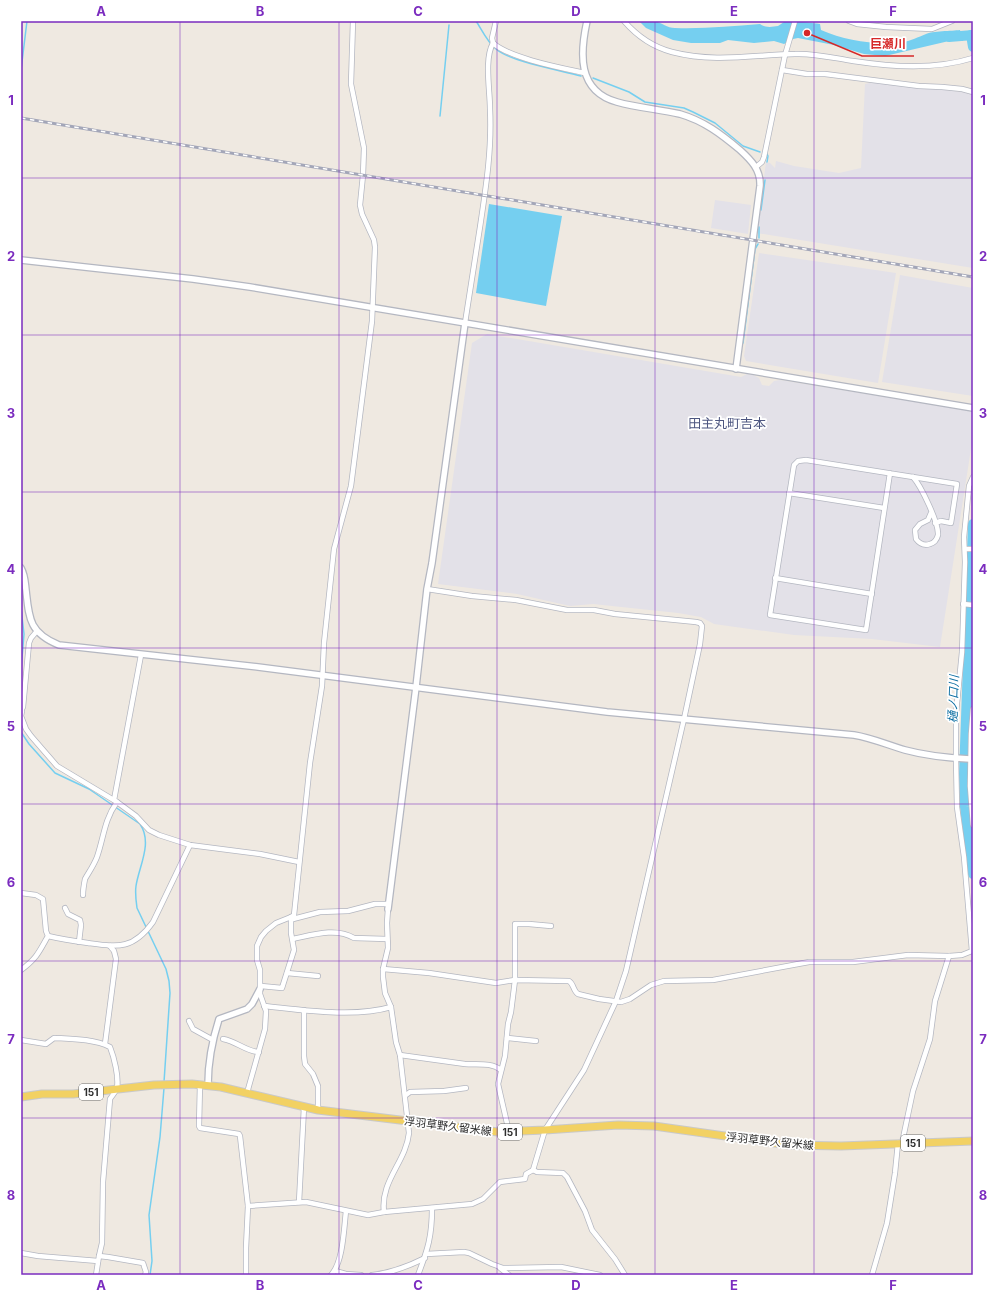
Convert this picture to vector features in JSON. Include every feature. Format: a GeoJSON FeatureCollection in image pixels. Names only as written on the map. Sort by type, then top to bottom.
{"type":"FeatureCollection","features":[{"type":"Feature","properties":{"kind":"main road","name":"浮羽草野久留米線"},"geometry":{"type":"LineString","coordinates":[[21,1097],[42,1094],[73,1094],[117,1088],[168,1084],[200,1084],[318,1110],[509,1132],[633,1125],[654,1126],[789,1145],[841,1146],[973,1141]]}},
{"type":"Feature","properties":{"kind":"street"},"geometry":{"type":"LineString","coordinates":[[260,987],[282,988],[294,950],[291,933],[291,917],[294,914],[310,763],[322,686],[324,642],[334,549],[351,486],[373,308],[375,247],[374,240],[362,214],[360,205],[364,148],[351,84],[353,21]]}},
{"type":"Feature","properties":{"kind":"street"},"geometry":{"type":"LineString","coordinates":[[384,1212],[383,1204],[385,1189],[408,1142],[409,1133],[406,1095],[400,1065],[400,1055],[396,1042],[391,1007],[385,993],[383,969],[388,948],[386,923],[427,589],[432,563],[490,155],[491,133],[489,69],[492,38],[496,21]]}},
{"type":"Feature","properties":{"kind":"street"},"geometry":{"type":"LineString","coordinates":[[587,21],[583,56],[585,73],[593,88],[606,98],[616,102],[680,114],[703,123],[722,135],[744,154],[756,167],[759,173],[760,186],[736,369]]}},
{"type":"Feature","properties":{"kind":"street"},"geometry":{"type":"LineString","coordinates":[[624,21],[639,36],[651,44],[672,52],[707,58],[795,54],[870,64],[900,66],[925,66],[956,63],[971,59]]}},
{"type":"Feature","properties":{"kind":"street"},"geometry":{"type":"LineString","coordinates":[[756,167],[762,162],[764,157],[782,70],[795,21]]}},
{"type":"Feature","properties":{"kind":"street"},"geometry":{"type":"LineString","coordinates":[[849,21],[857,24],[886,27],[932,28],[952,21]]}},
{"type":"Feature","properties":{"kind":"street"},"geometry":{"type":"LineString","coordinates":[[492,45],[518,56],[585,73]]}},
{"type":"Feature","properties":{"kind":"street"},"geometry":{"type":"LineString","coordinates":[[782,70],[919,86],[962,89],[973,92]]}},
{"type":"Feature","properties":{"kind":"street"},"geometry":{"type":"LineString","coordinates":[[21,260],[224,283],[973,408]]}},
{"type":"Feature","properties":{"kind":"street"},"geometry":{"type":"LineString","coordinates":[[890,473],[866,630],[770,615],[794,465],[798,461],[806,460],[890,473],[957,484],[951,523],[942,521],[935,523]]}},
{"type":"Feature","properties":{"kind":"street"},"geometry":{"type":"LineString","coordinates":[[914,477],[921,487],[932,513],[938,535],[935,542],[928,544],[918,541],[915,537],[916,529],[920,524],[928,520],[932,513]]}},
{"type":"Feature","properties":{"kind":"street"},"geometry":{"type":"LineString","coordinates":[[383,969],[429,973],[496,983],[515,980],[569,981],[572,983],[576,993],[578,994],[621,1002],[630,999],[651,985],[664,981],[698,981],[720,979],[809,962],[853,962],[908,955],[949,956],[962,955],[973,951],[964,857],[957,807],[956,713],[965,604],[966,549],[964,537],[969,486],[973,477]]}},
{"type":"Feature","properties":{"kind":"street"},"geometry":{"type":"LineString","coordinates":[[789,493],[884,508]]}},
{"type":"Feature","properties":{"kind":"street"},"geometry":{"type":"LineString","coordinates":[[966,549],[973,549]]}},
{"type":"Feature","properties":{"kind":"street"},"geometry":{"type":"LineString","coordinates":[[21,568],[25,576],[29,614],[32,623],[42,636],[59,645],[323,675],[607,712],[854,735],[914,752],[957,759],[969,758]]}},
{"type":"Feature","properties":{"kind":"street"},"geometry":{"type":"LineString","coordinates":[[775,578],[872,594]]}},
{"type":"Feature","properties":{"kind":"street"},"geometry":{"type":"LineString","coordinates":[[248,1206],[300,1202],[368,1215],[384,1212],[472,1204],[483,1199],[500,1182],[525,1179],[526,1174],[533,1170],[545,1130],[584,1070],[616,1001],[626,971],[684,719],[700,644],[702,626],[700,623],[615,614],[594,610],[567,610],[516,600],[472,596],[427,589]]}},
{"type":"Feature","properties":{"kind":"street"},"geometry":{"type":"LineString","coordinates":[[965,604],[973,605]]}},
{"type":"Feature","properties":{"kind":"street"},"geometry":{"type":"LineString","coordinates":[[37,631],[31,638],[28,648],[24,702],[21,716],[26,729],[31,736],[57,766],[116,802],[136,816],[149,830],[159,835],[190,845],[260,854],[299,862]]}},
{"type":"Feature","properties":{"kind":"street"},"geometry":{"type":"LineString","coordinates":[[82,894],[85,880],[96,860],[104,829],[116,802],[142,655]]}},
{"type":"Feature","properties":{"kind":"street"},"geometry":{"type":"LineString","coordinates":[[973,710],[969,758],[973,825]]}},
{"type":"Feature","properties":{"kind":"street"},"geometry":{"type":"LineString","coordinates":[[48,936],[114,947],[137,939],[153,922],[190,845]]}},
{"type":"Feature","properties":{"kind":"street"},"geometry":{"type":"LineString","coordinates":[[21,893],[36,894],[43,899],[46,931],[48,936],[38,955],[32,962],[21,970]]}},
{"type":"Feature","properties":{"kind":"street"},"geometry":{"type":"LineString","coordinates":[[247,1094],[265,1029],[266,1011],[260,994],[260,970],[256,954],[260,937],[266,930],[276,923],[291,917],[293,919],[320,912],[348,911],[375,904],[388,906]]}},
{"type":"Feature","properties":{"kind":"street"},"geometry":{"type":"LineString","coordinates":[[65,908],[68,914],[80,920],[81,925],[79,942]]}},
{"type":"Feature","properties":{"kind":"street"},"geometry":{"type":"LineString","coordinates":[[509,1132],[498,1084],[505,1056],[508,1024],[515,980],[515,924],[551,926]]}},
{"type":"Feature","properties":{"kind":"street"},"geometry":{"type":"LineString","coordinates":[[293,939],[334,932],[351,935],[354,938],[387,939]]}},
{"type":"Feature","properties":{"kind":"street"},"geometry":{"type":"LineString","coordinates":[[105,1044],[116,960],[114,951],[110,946]]}},
{"type":"Feature","properties":{"kind":"street"},"geometry":{"type":"LineString","coordinates":[[872,1275],[887,1223],[900,1143],[913,1091],[930,1039],[935,1001],[949,956]]}},
{"type":"Feature","properties":{"kind":"street"},"geometry":{"type":"LineString","coordinates":[[287,973],[318,976]]}},
{"type":"Feature","properties":{"kind":"street"},"geometry":{"type":"LineString","coordinates":[[208,1085],[213,1040],[219,1019],[247,1009],[252,1004],[260,987]]}},
{"type":"Feature","properties":{"kind":"street"},"geometry":{"type":"LineString","coordinates":[[264,1006],[337,1012],[372,1012],[391,1007]]}},
{"type":"Feature","properties":{"kind":"street"},"geometry":{"type":"LineString","coordinates":[[304,1010],[305,1064],[314,1074],[318,1086],[318,1110]]}},
{"type":"Feature","properties":{"kind":"street"},"geometry":{"type":"LineString","coordinates":[[189,1021],[193,1029],[213,1040]]}},
{"type":"Feature","properties":{"kind":"street"},"geometry":{"type":"LineString","coordinates":[[21,1040],[46,1044],[54,1038],[78,1040],[105,1044],[110,1047],[112,1053],[116,1072],[117,1088],[110,1099],[103,1182],[102,1243],[96,1275]]}},
{"type":"Feature","properties":{"kind":"street"},"geometry":{"type":"LineString","coordinates":[[507,1038],[536,1041]]}},
{"type":"Feature","properties":{"kind":"street"},"geometry":{"type":"LineString","coordinates":[[223,1039],[229,1040],[253,1052],[258,1052]]}},
{"type":"Feature","properties":{"kind":"street"},"geometry":{"type":"LineString","coordinates":[[400,1055],[467,1064],[480,1064],[497,1067],[501,1070]]}},
{"type":"Feature","properties":{"kind":"street"},"geometry":{"type":"LineString","coordinates":[[200,1084],[200,1128],[239,1134],[240,1136],[248,1206],[246,1275]]}},
{"type":"Feature","properties":{"kind":"street"},"geometry":{"type":"LineString","coordinates":[[406,1095],[410,1092],[444,1091],[466,1088]]}},
{"type":"Feature","properties":{"kind":"street"},"geometry":{"type":"LineString","coordinates":[[300,1202],[304,1107]]}},
{"type":"Feature","properties":{"kind":"street"},"geometry":{"type":"LineString","coordinates":[[533,1170],[537,1172],[563,1174],[567,1177],[585,1211],[592,1230],[615,1259],[624,1275]]}},
{"type":"Feature","properties":{"kind":"street"},"geometry":{"type":"LineString","coordinates":[[418,1275],[431,1235],[432,1208]]}},
{"type":"Feature","properties":{"kind":"street"},"geometry":{"type":"LineString","coordinates":[[346,1211],[341,1250],[333,1273],[361,1275]]}},
{"type":"Feature","properties":{"kind":"street"},"geometry":{"type":"LineString","coordinates":[[372,1275],[413,1264],[425,1256],[464,1252],[497,1266],[509,1275]]}},
{"type":"Feature","properties":{"kind":"street"},"geometry":{"type":"LineString","coordinates":[[21,1253],[38,1256],[98,1259],[108,1256],[143,1263],[146,1275]]}},
{"type":"Feature","properties":{"kind":"street"},"geometry":{"type":"LineString","coordinates":[[497,1266],[510,1268],[561,1267],[600,1275]]}},
{"type":"Feature","properties":{"kind":"shaded area"},"geometry":{"type":"Polygon","coordinates":[[[874,82],[962,92],[973,95],[973,268],[757,233],[766,162],[770,163],[775,168],[776,161],[794,166],[839,173],[861,168],[865,84],[874,82]]]}},
{"type":"Feature","properties":{"kind":"shaded area"},"geometry":{"type":"Polygon","coordinates":[[[715,200],[751,205],[748,234],[711,228],[715,200]]]}},
{"type":"Feature","properties":{"kind":"shaded area"},"geometry":{"type":"Polygon","coordinates":[[[759,253],[896,273],[878,383],[746,361],[744,356],[759,253]]]}},
{"type":"Feature","properties":{"kind":"shaded area"},"geometry":{"type":"Polygon","coordinates":[[[900,275],[973,288],[973,396],[882,382],[900,275]]]}},
{"type":"Feature","properties":{"kind":"shaded area"},"geometry":{"type":"Polygon","coordinates":[[[487,334],[741,377],[747,374],[753,375],[759,378],[762,385],[769,386],[774,381],[780,380],[973,411],[973,436],[940,647],[872,639],[794,635],[714,624],[701,617],[678,613],[593,604],[570,606],[517,594],[438,584],[472,343],[487,334]]]}},
{"type":"Feature","properties":{"kind":"water"},"geometry":{"type":"Polygon","coordinates":[[[639,21],[655,21],[675,28],[760,24],[771,27],[778,26],[787,21],[801,22],[820,24],[821,30],[841,37],[882,43],[903,42],[929,33],[960,30],[963,41],[949,41],[885,56],[864,54],[834,45],[798,38],[784,44],[774,41],[754,43],[728,40],[720,43],[691,43],[673,40],[646,28],[639,21]]]}},
{"type":"Feature","properties":{"kind":"water"},"geometry":{"type":"Polygon","coordinates":[[[489,204],[562,216],[546,306],[476,293],[489,204]]]}},
{"type":"Feature","properties":{"kind":"waterway"},"geometry":{"type":"LineString","coordinates":[[21,70],[27,21]]}},
{"type":"Feature","properties":{"kind":"waterway"},"geometry":{"type":"LineString","coordinates":[[476,21],[490,43],[503,54],[524,62],[581,76]]}},
{"type":"Feature","properties":{"kind":"waterway"},"geometry":{"type":"LineString","coordinates":[[440,116],[449,25]]}},
{"type":"Feature","properties":{"kind":"waterway","name":"樋ノ口川"},"geometry":{"type":"LineString","coordinates":[[971,35],[973,47]]}},
{"type":"Feature","properties":{"kind":"waterway"},"geometry":{"type":"LineString","coordinates":[[949,37],[973,35]]}},
{"type":"Feature","properties":{"kind":"waterway"},"geometry":{"type":"LineString","coordinates":[[593,78],[629,92],[645,102],[684,108],[715,123],[743,146],[760,152]]}},
{"type":"Feature","properties":{"kind":"waterway"},"geometry":{"type":"LineString","coordinates":[[767,154],[767,162]]}},
{"type":"Feature","properties":{"kind":"waterway"},"geometry":{"type":"LineString","coordinates":[[761,210],[765,180]]}},
{"type":"Feature","properties":{"kind":"waterway"},"geometry":{"type":"LineString","coordinates":[[759,227],[759,238]]}},
{"type":"Feature","properties":{"kind":"waterway"},"geometry":{"type":"LineString","coordinates":[[743,343],[755,249],[758,244]]}},
{"type":"Feature","properties":{"kind":"waterway","name":"樋ノ口川"},"geometry":{"type":"LineString","coordinates":[[973,524],[964,774],[965,807],[973,874]]}},
{"type":"Feature","properties":{"kind":"waterway"},"geometry":{"type":"LineString","coordinates":[[21,608],[24,634],[21,670]]}},
{"type":"Feature","properties":{"kind":"waterway"},"geometry":{"type":"LineString","coordinates":[[21,732],[29,744],[55,773],[89,789],[140,824],[144,831],[145,847],[136,886],[136,897],[137,908],[166,969],[169,981],[170,993],[164,1082]]}},
{"type":"Feature","properties":{"kind":"waterway"},"geometry":{"type":"LineString","coordinates":[[150,1275],[152,1261],[149,1215],[160,1137],[164,1088]]}},
{"type":"Feature","properties":{"kind":"railway"},"geometry":{"type":"LineString","coordinates":[[21,118],[973,277]]}},
{"type":"Feature","properties":{"kind":"place","name":"巨瀬川"},"geometry":{"type":"Point","coordinates":[807,33]}},
{"type":"Feature","properties":{"kind":"district","name":"田主丸町吉本"},"geometry":{"type":"Point","coordinates":[727,423]}}]}
